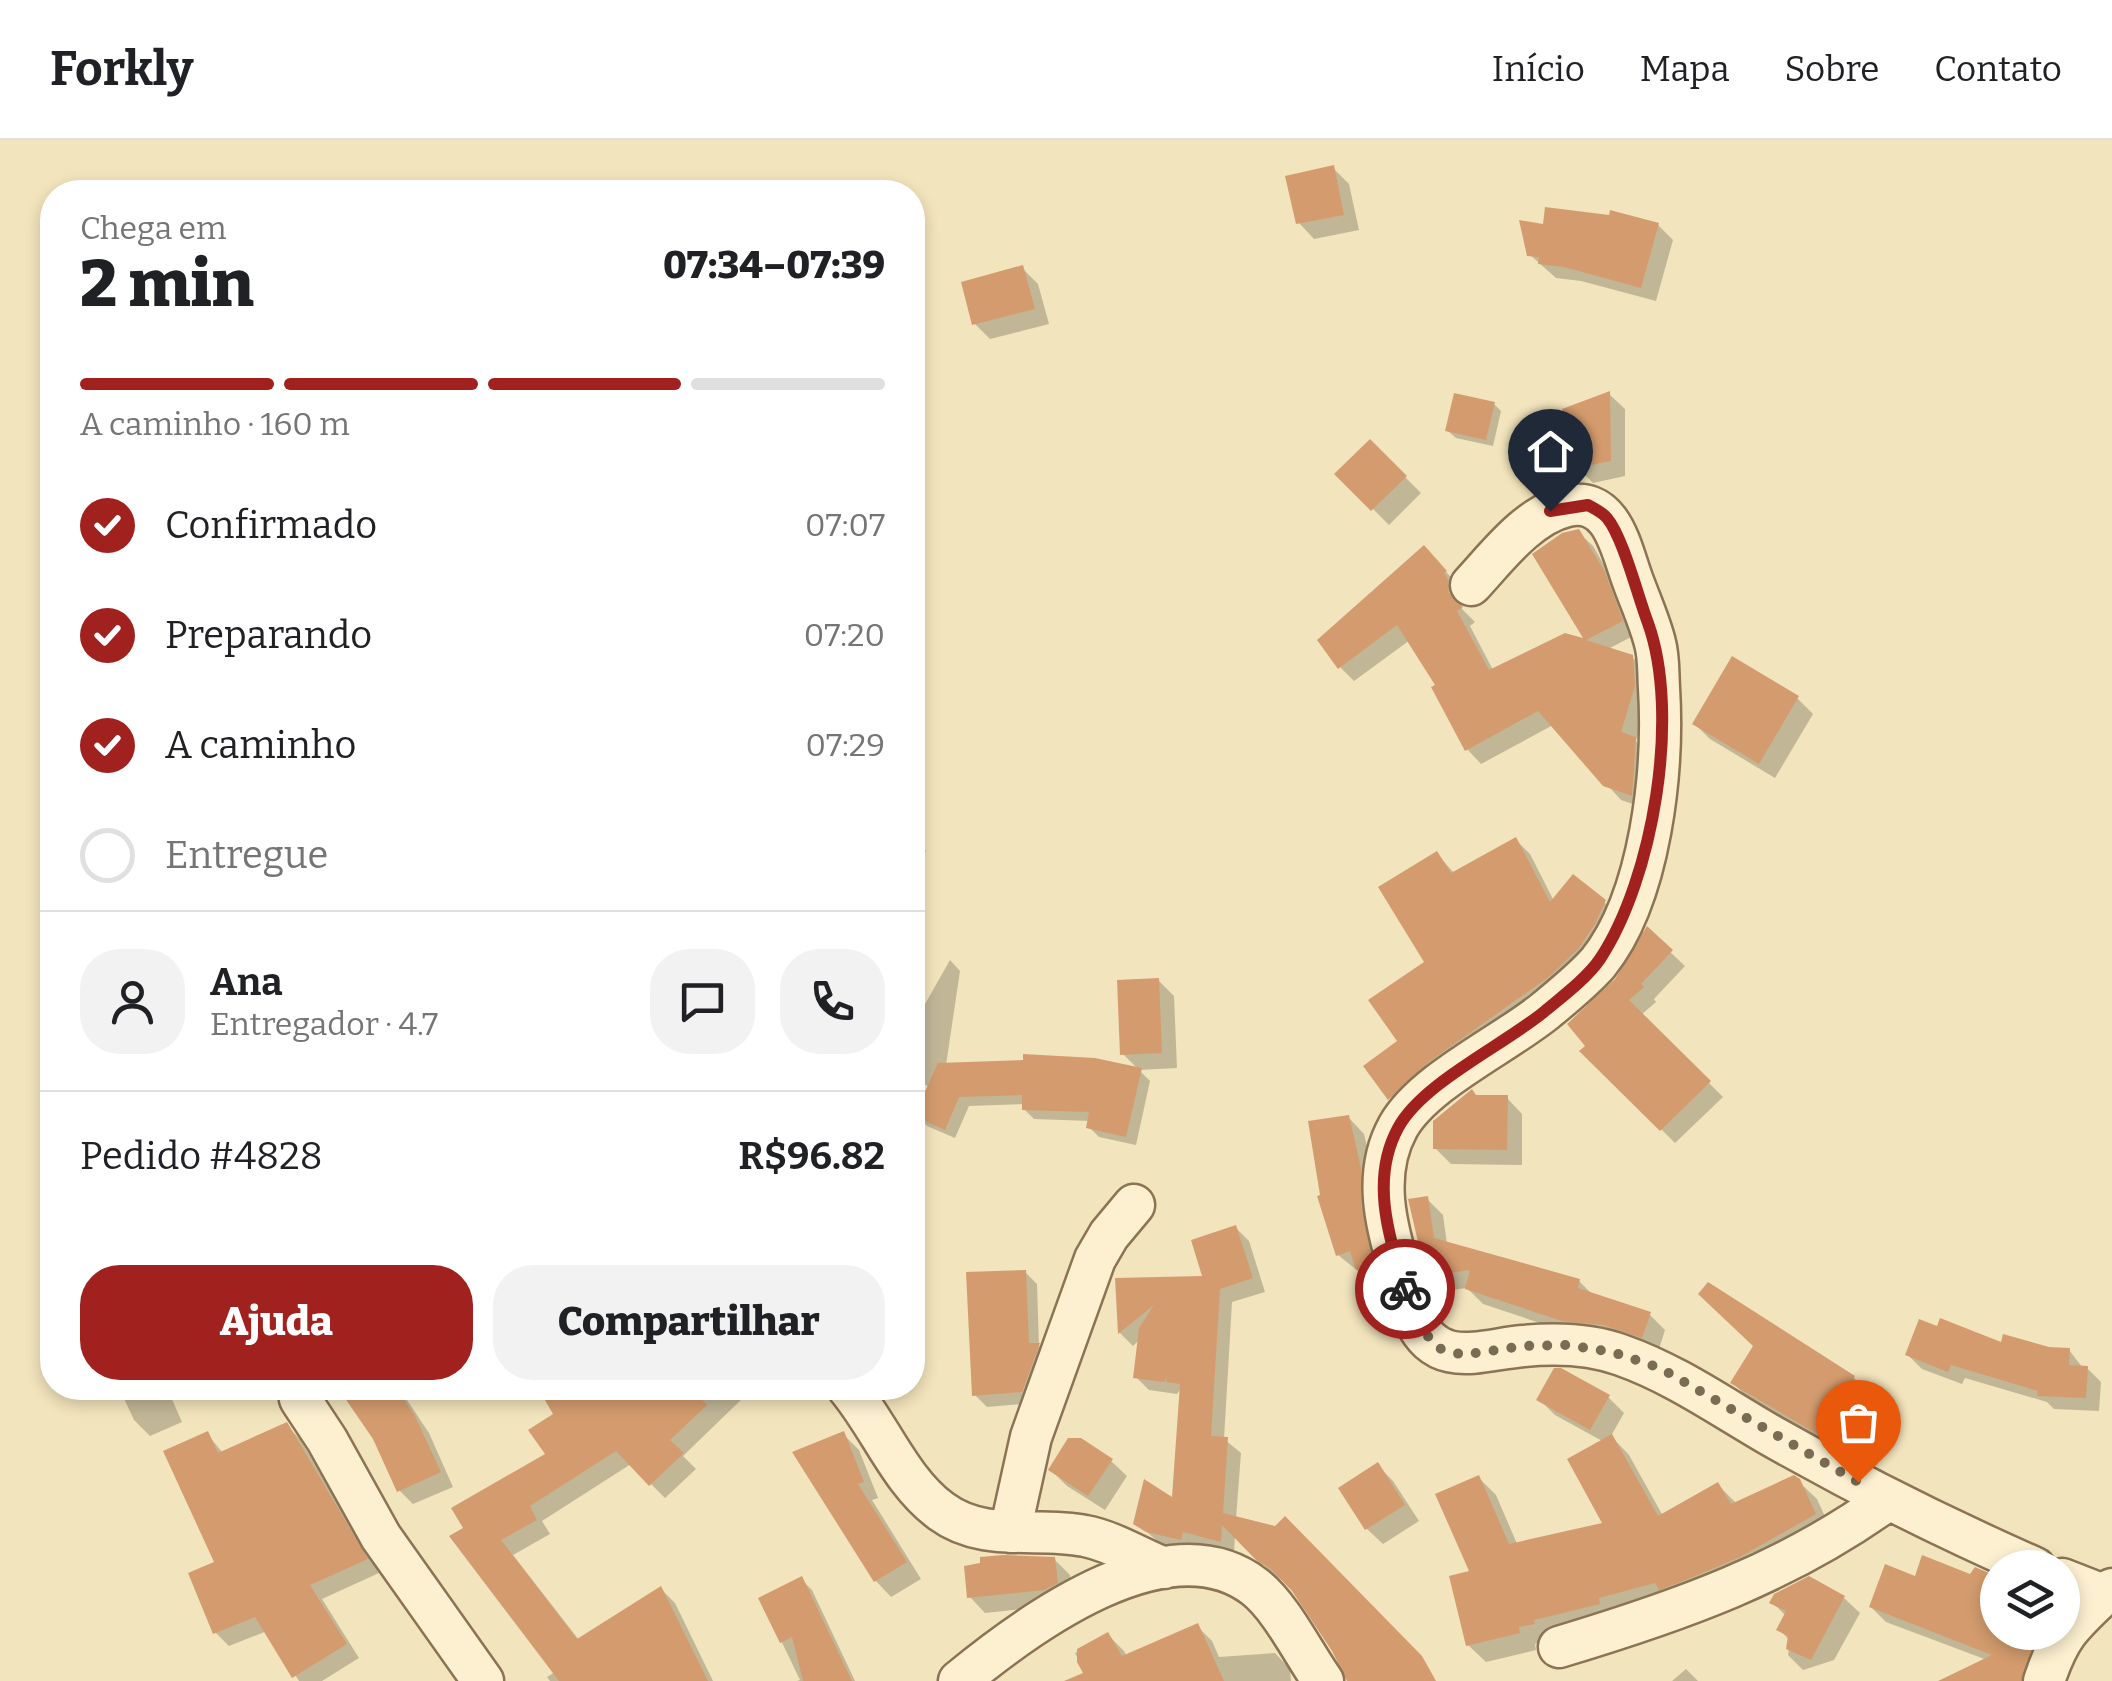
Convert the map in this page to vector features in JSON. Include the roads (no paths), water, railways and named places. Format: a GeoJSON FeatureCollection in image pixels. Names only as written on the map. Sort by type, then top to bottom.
{"type":"FeatureCollection","features":[{"type":"Feature","properties":{"kind":"street"},"geometry":{"type":"LineString","coordinates":[[1471,585],[1512,542],[1550,511],[1580,504],[1600,511],[1614,530],[1656,645],[1660,762],[1644,858],[1628,909],[1598,962],[1546,1010],[1435,1087],[1400,1124],[1386,1154],[1383,1189],[1389,1237],[1414,1320],[1438,1348],[1463,1355],[1523,1346],[1567,1345],[1612,1352],[1660,1368],[1888,1499],[1996,1550]]}},
{"type":"Feature","properties":{"kind":"street"},"geometry":{"type":"LineString","coordinates":[[1010,1532],[1030,1437],[1095,1259],[1109,1234],[1134,1205]]}},
{"type":"Feature","properties":{"kind":"street"},"geometry":{"type":"LineString","coordinates":[[303,1400],[381,1537],[483,1681]]}},
{"type":"Feature","properties":{"kind":"street"},"geometry":{"type":"LineString","coordinates":[[856,1400],[898,1461],[940,1511],[977,1528],[1090,1536],[1164,1568]]}},
{"type":"Feature","properties":{"kind":"street"},"geometry":{"type":"LineString","coordinates":[[1559,1646],[1673,1611],[1750,1581],[1846,1530],[1888,1499]]}},
{"type":"Feature","properties":{"kind":"street"},"geometry":{"type":"LineString","coordinates":[[959,1681],[1051,1614],[1122,1579],[1194,1564],[1223,1570],[1256,1588],[1323,1681]]}},
{"type":"Feature","properties":{"kind":"street"},"geometry":{"type":"LineString","coordinates":[[2080,1584],[2108,1592]]}},
{"type":"Feature","properties":{"kind":"street"},"geometry":{"type":"LineString","coordinates":[[2044,1681],[2067,1629],[2108,1592]]}}]}
